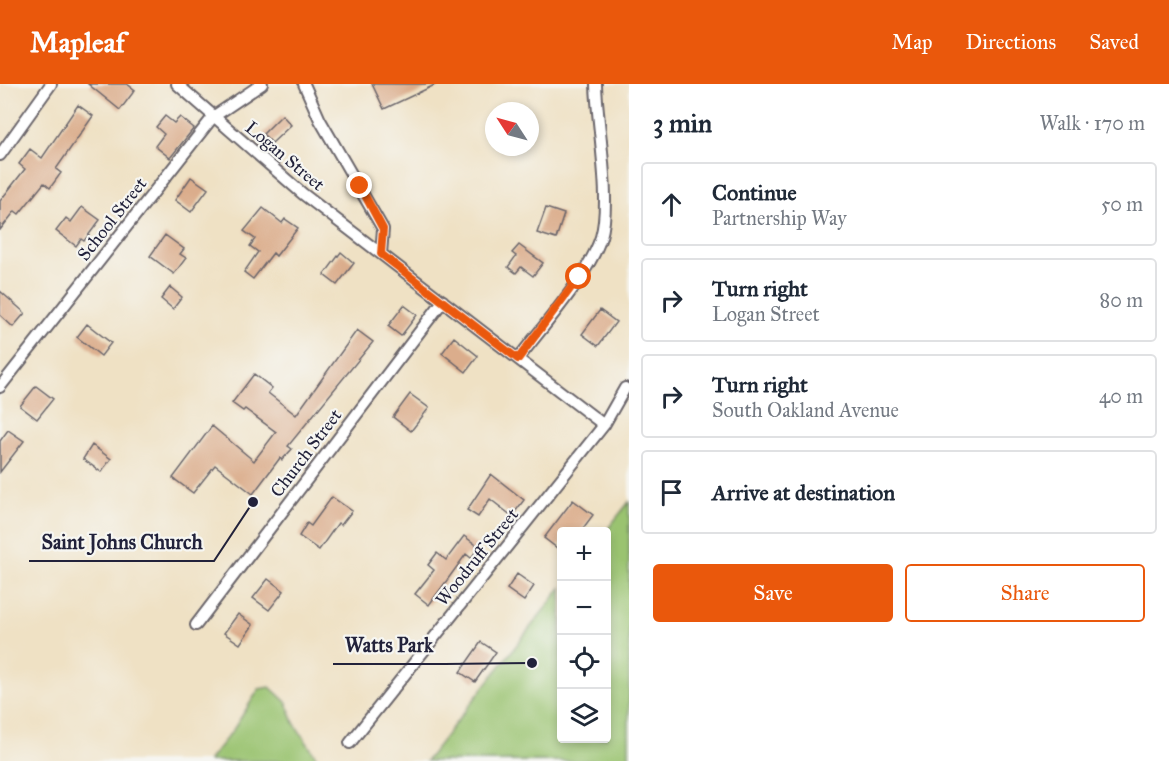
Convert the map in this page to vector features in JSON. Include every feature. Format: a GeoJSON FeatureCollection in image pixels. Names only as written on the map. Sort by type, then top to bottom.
{"type":"FeatureCollection","features":[{"type":"Feature","properties":{"kind":"street"},"geometry":{"type":"LineString","coordinates":[[0,155],[51,84]]}},
{"type":"Feature","properties":{"kind":"street","name":"Logan Street"},"geometry":{"type":"LineString","coordinates":[[177,84],[303,194],[604,425]]}},
{"type":"Feature","properties":{"kind":"street","name":"School Street"},"geometry":{"type":"LineString","coordinates":[[0,387],[213,117],[262,84]]}},
{"type":"Feature","properties":{"kind":"street"},"geometry":{"type":"LineString","coordinates":[[304,84],[320,120],[383,229],[381,254]]}},
{"type":"Feature","properties":{"kind":"street"},"geometry":{"type":"LineString","coordinates":[[518,359],[579,277],[601,236],[603,192],[596,84]]}},
{"type":"Feature","properties":{"kind":"street","name":"Church Street"},"geometry":{"type":"LineString","coordinates":[[196,625],[443,301]]}},
{"type":"Feature","properties":{"kind":"street","name":"Woodruff Street"},"geometry":{"type":"LineString","coordinates":[[350,743],[604,425],[625,388]]}},
{"type":"Feature","properties":{"kind":"green space"},"geometry":{"type":"Polygon","coordinates":[[[629,502],[629,761],[426,761],[557,593],[557,743],[611,743],[611,527],[609,527],[629,502]]]}},
{"type":"Feature","properties":{"kind":"green space"},"geometry":{"type":"Polygon","coordinates":[[[270,687],[287,703],[294,723],[319,761],[208,761],[233,730],[259,689],[270,687]]]}},
{"type":"Feature","properties":{"kind":"building"},"geometry":{"type":"Polygon","coordinates":[[[88,84],[127,84],[135,90],[120,110],[88,84]]]}},
{"type":"Feature","properties":{"kind":"building"},"geometry":{"type":"Polygon","coordinates":[[[372,84],[437,84],[384,109],[372,84]]]}},
{"type":"Feature","properties":{"kind":"building"},"geometry":{"type":"Polygon","coordinates":[[[78,105],[93,116],[56,169],[61,173],[50,188],[44,183],[19,214],[15,211],[0,230],[0,201],[25,169],[19,164],[30,149],[42,158],[78,105]]]}},
{"type":"Feature","properties":{"kind":"building"},"geometry":{"type":"Polygon","coordinates":[[[282,115],[291,125],[272,143],[263,134],[282,115]]]}},
{"type":"Feature","properties":{"kind":"building"},"geometry":{"type":"Polygon","coordinates":[[[165,116],[174,123],[180,117],[194,128],[170,158],[155,146],[164,134],[156,127],[165,116]]]}},
{"type":"Feature","properties":{"kind":"building"},"geometry":{"type":"Polygon","coordinates":[[[191,177],[208,189],[191,212],[175,200],[191,177]]]}},
{"type":"Feature","properties":{"kind":"building"},"geometry":{"type":"Polygon","coordinates":[[[82,207],[100,220],[84,241],[81,239],[76,246],[56,231],[66,218],[71,222],[82,207]]]}},
{"type":"Feature","properties":{"kind":"building"},"geometry":{"type":"Polygon","coordinates":[[[263,208],[282,223],[285,219],[298,228],[276,256],[273,253],[253,279],[244,272],[258,252],[250,246],[255,239],[244,231],[263,208]]]}},
{"type":"Feature","properties":{"kind":"building"},"geometry":{"type":"Polygon","coordinates":[[[546,208],[564,214],[556,239],[537,233],[546,208]]]}},
{"type":"Feature","properties":{"kind":"building"},"geometry":{"type":"Polygon","coordinates":[[[165,235],[184,249],[180,254],[186,258],[174,274],[150,256],[165,235]]]}},
{"type":"Feature","properties":{"kind":"building"},"geometry":{"type":"Polygon","coordinates":[[[519,245],[543,263],[533,276],[521,267],[516,273],[508,267],[516,256],[512,253],[519,245]]]}},
{"type":"Feature","properties":{"kind":"building"},"geometry":{"type":"Polygon","coordinates":[[[341,252],[354,263],[337,285],[324,275],[341,252]]]}},
{"type":"Feature","properties":{"kind":"building"},"geometry":{"type":"Polygon","coordinates":[[[170,287],[182,297],[173,309],[161,299],[170,287]]]}},
{"type":"Feature","properties":{"kind":"building"},"geometry":{"type":"Polygon","coordinates":[[[0,291],[25,313],[13,327],[0,315],[0,291]]]}},
{"type":"Feature","properties":{"kind":"building"},"geometry":{"type":"Polygon","coordinates":[[[404,305],[417,315],[401,336],[388,326],[404,305]]]}},
{"type":"Feature","properties":{"kind":"building"},"geometry":{"type":"Polygon","coordinates":[[[600,310],[616,322],[598,346],[582,334],[600,310]]]}},
{"type":"Feature","properties":{"kind":"building"},"geometry":{"type":"Polygon","coordinates":[[[87,324],[111,343],[101,356],[77,337],[87,324]]]}},
{"type":"Feature","properties":{"kind":"building"},"geometry":{"type":"Polygon","coordinates":[[[357,330],[373,342],[288,446],[292,449],[282,460],[280,458],[253,494],[215,465],[193,493],[173,478],[212,426],[254,461],[276,432],[245,409],[243,411],[232,403],[254,374],[272,388],[268,393],[296,415],[357,330]]]}},
{"type":"Feature","properties":{"kind":"building"},"geometry":{"type":"Polygon","coordinates":[[[454,337],[478,356],[466,372],[442,353],[454,337]]]}},
{"type":"Feature","properties":{"kind":"building"},"geometry":{"type":"Polygon","coordinates":[[[36,386],[53,399],[37,419],[20,406],[36,386]]]}},
{"type":"Feature","properties":{"kind":"building"},"geometry":{"type":"Polygon","coordinates":[[[410,394],[429,408],[411,431],[393,417],[410,394]]]}},
{"type":"Feature","properties":{"kind":"building"},"geometry":{"type":"Polygon","coordinates":[[[8,430],[24,441],[0,472],[0,441],[8,430]]]}},
{"type":"Feature","properties":{"kind":"building"},"geometry":{"type":"Polygon","coordinates":[[[92,445],[111,459],[101,472],[83,459],[92,445]]]}},
{"type":"Feature","properties":{"kind":"building"},"geometry":{"type":"Polygon","coordinates":[[[491,474],[524,500],[512,516],[490,499],[478,517],[467,510],[491,474]]]}},
{"type":"Feature","properties":{"kind":"building"},"geometry":{"type":"Polygon","coordinates":[[[332,497],[352,511],[341,525],[338,523],[319,550],[299,536],[307,523],[311,526],[332,497]]]}},
{"type":"Feature","properties":{"kind":"building"},"geometry":{"type":"Polygon","coordinates":[[[573,500],[593,515],[584,527],[557,527],[557,548],[544,538],[573,500]]]}},
{"type":"Feature","properties":{"kind":"building"},"geometry":{"type":"Polygon","coordinates":[[[464,536],[479,547],[471,558],[466,554],[429,605],[415,594],[434,570],[428,565],[437,553],[446,560],[464,536]]]}},
{"type":"Feature","properties":{"kind":"building"},"geometry":{"type":"Polygon","coordinates":[[[517,574],[534,586],[524,601],[507,589],[517,574]]]}},
{"type":"Feature","properties":{"kind":"building"},"geometry":{"type":"Polygon","coordinates":[[[268,579],[284,591],[269,610],[253,598],[268,579]]]}},
{"type":"Feature","properties":{"kind":"building"},"geometry":{"type":"Polygon","coordinates":[[[238,614],[253,625],[240,644],[224,633],[238,614]]]}},
{"type":"Feature","properties":{"kind":"building"},"geometry":{"type":"Polygon","coordinates":[[[481,642],[496,652],[475,682],[460,672],[481,642]]]}},
{"type":"Feature","properties":{"kind":"place","name":"Saint Johns Church"},"geometry":{"type":"Point","coordinates":[253,502]}},
{"type":"Feature","properties":{"kind":"place","name":"Watts Park"},"geometry":{"type":"Point","coordinates":[532,663]}},
{"type":"Feature","properties":{"kind":"route"},"geometry":{"type":"LineString","coordinates":[[360,186],[383,229],[381,254],[518,359],[579,277]]}}]}
